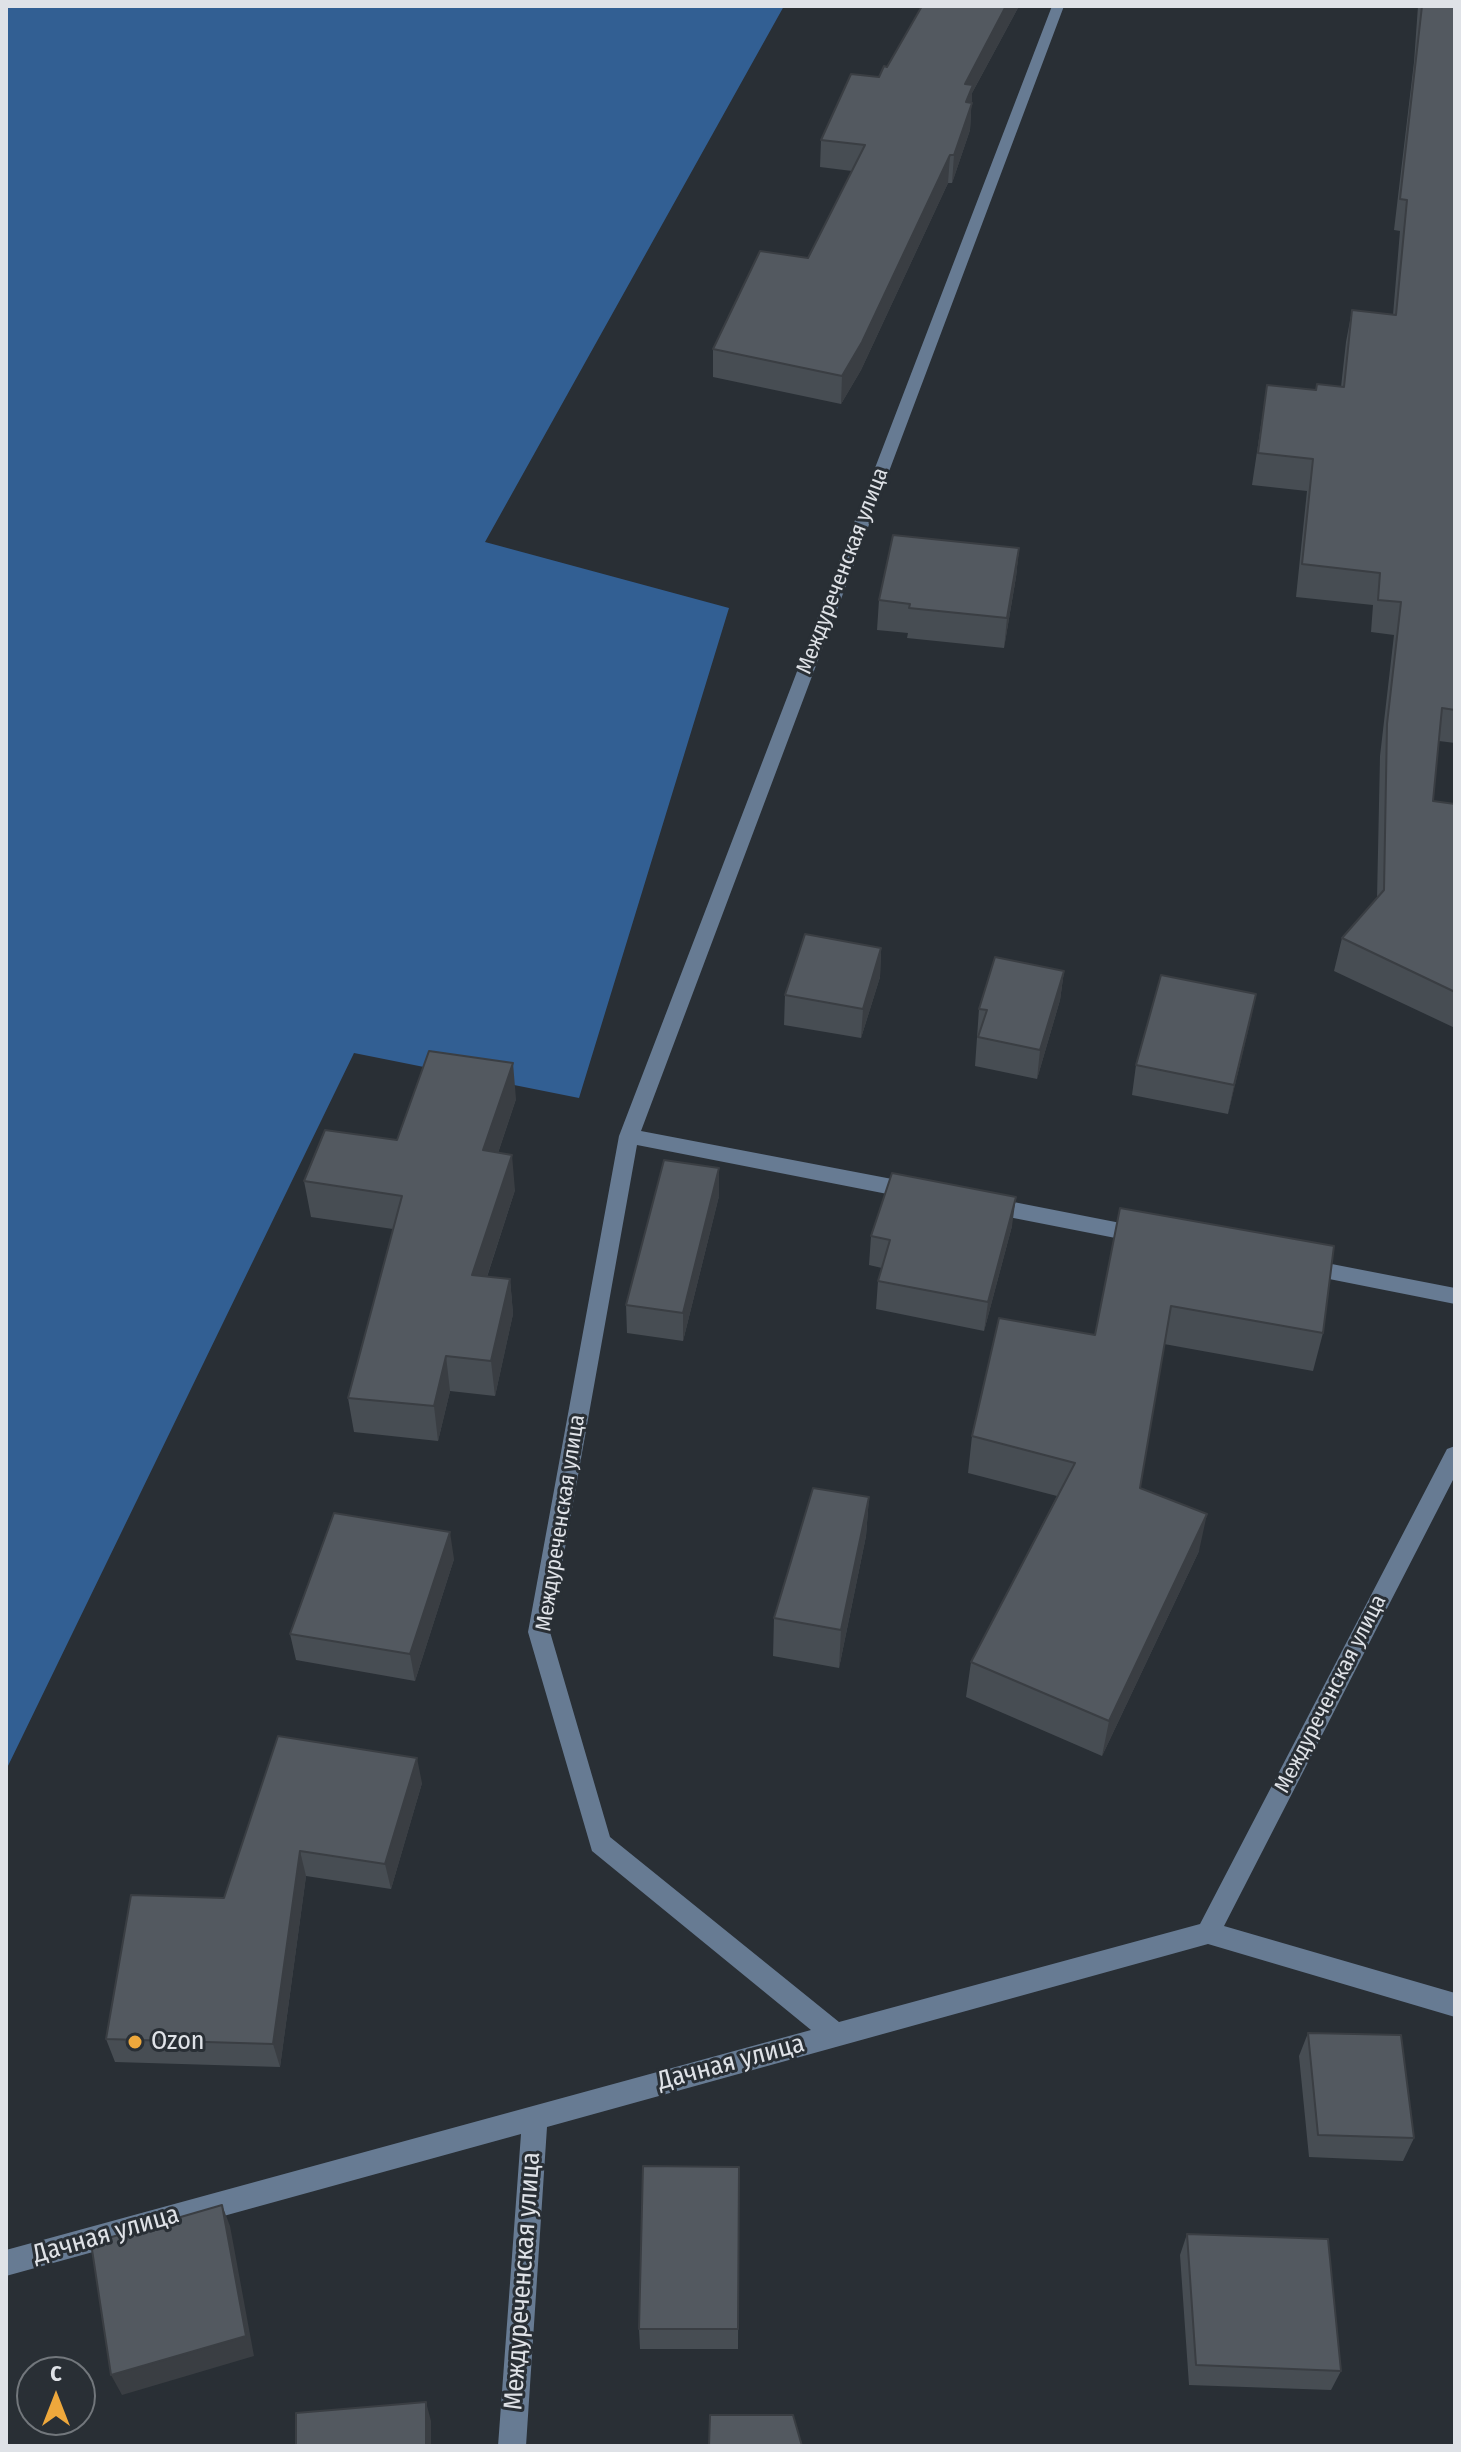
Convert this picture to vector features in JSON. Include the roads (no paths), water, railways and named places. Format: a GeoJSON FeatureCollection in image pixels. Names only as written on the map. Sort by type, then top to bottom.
{"type":"FeatureCollection","features":[{"type":"Feature","properties":{"kind":"street","name":"Междуреченская улица"},"geometry":{"type":"LineString","coordinates":[[836,2035],[600,1843],[539,1632],[629,1136],[1058,6]]}},
{"type":"Feature","properties":{"kind":"street"},"geometry":{"type":"LineString","coordinates":[[629,1136],[925,1193]]}},
{"type":"Feature","properties":{"kind":"street"},"geometry":{"type":"LineString","coordinates":[[972,1202],[1159,1239]]}},
{"type":"Feature","properties":{"kind":"street"},"geometry":{"type":"LineString","coordinates":[[1284,1263],[1455,1296]]}},
{"type":"Feature","properties":{"kind":"street","name":"Междуреченская улица"},"geometry":{"type":"LineString","coordinates":[[1208,1933],[1455,1455]]}},
{"type":"Feature","properties":{"kind":"street"},"geometry":{"type":"LineString","coordinates":[[1208,1933],[1455,2005]]}},
{"type":"Feature","properties":{"kind":"street","name":"Дачная улица"},"geometry":{"type":"LineString","coordinates":[[6,2263],[1208,1933]]}},
{"type":"Feature","properties":{"kind":"street","name":"Междуреченская улица"},"geometry":{"type":"LineString","coordinates":[[512,2446],[535,2116]]}},
{"type":"Feature","properties":{"kind":"place","name":"Ozon"},"geometry":{"type":"Point","coordinates":[135,2042]}}]}
